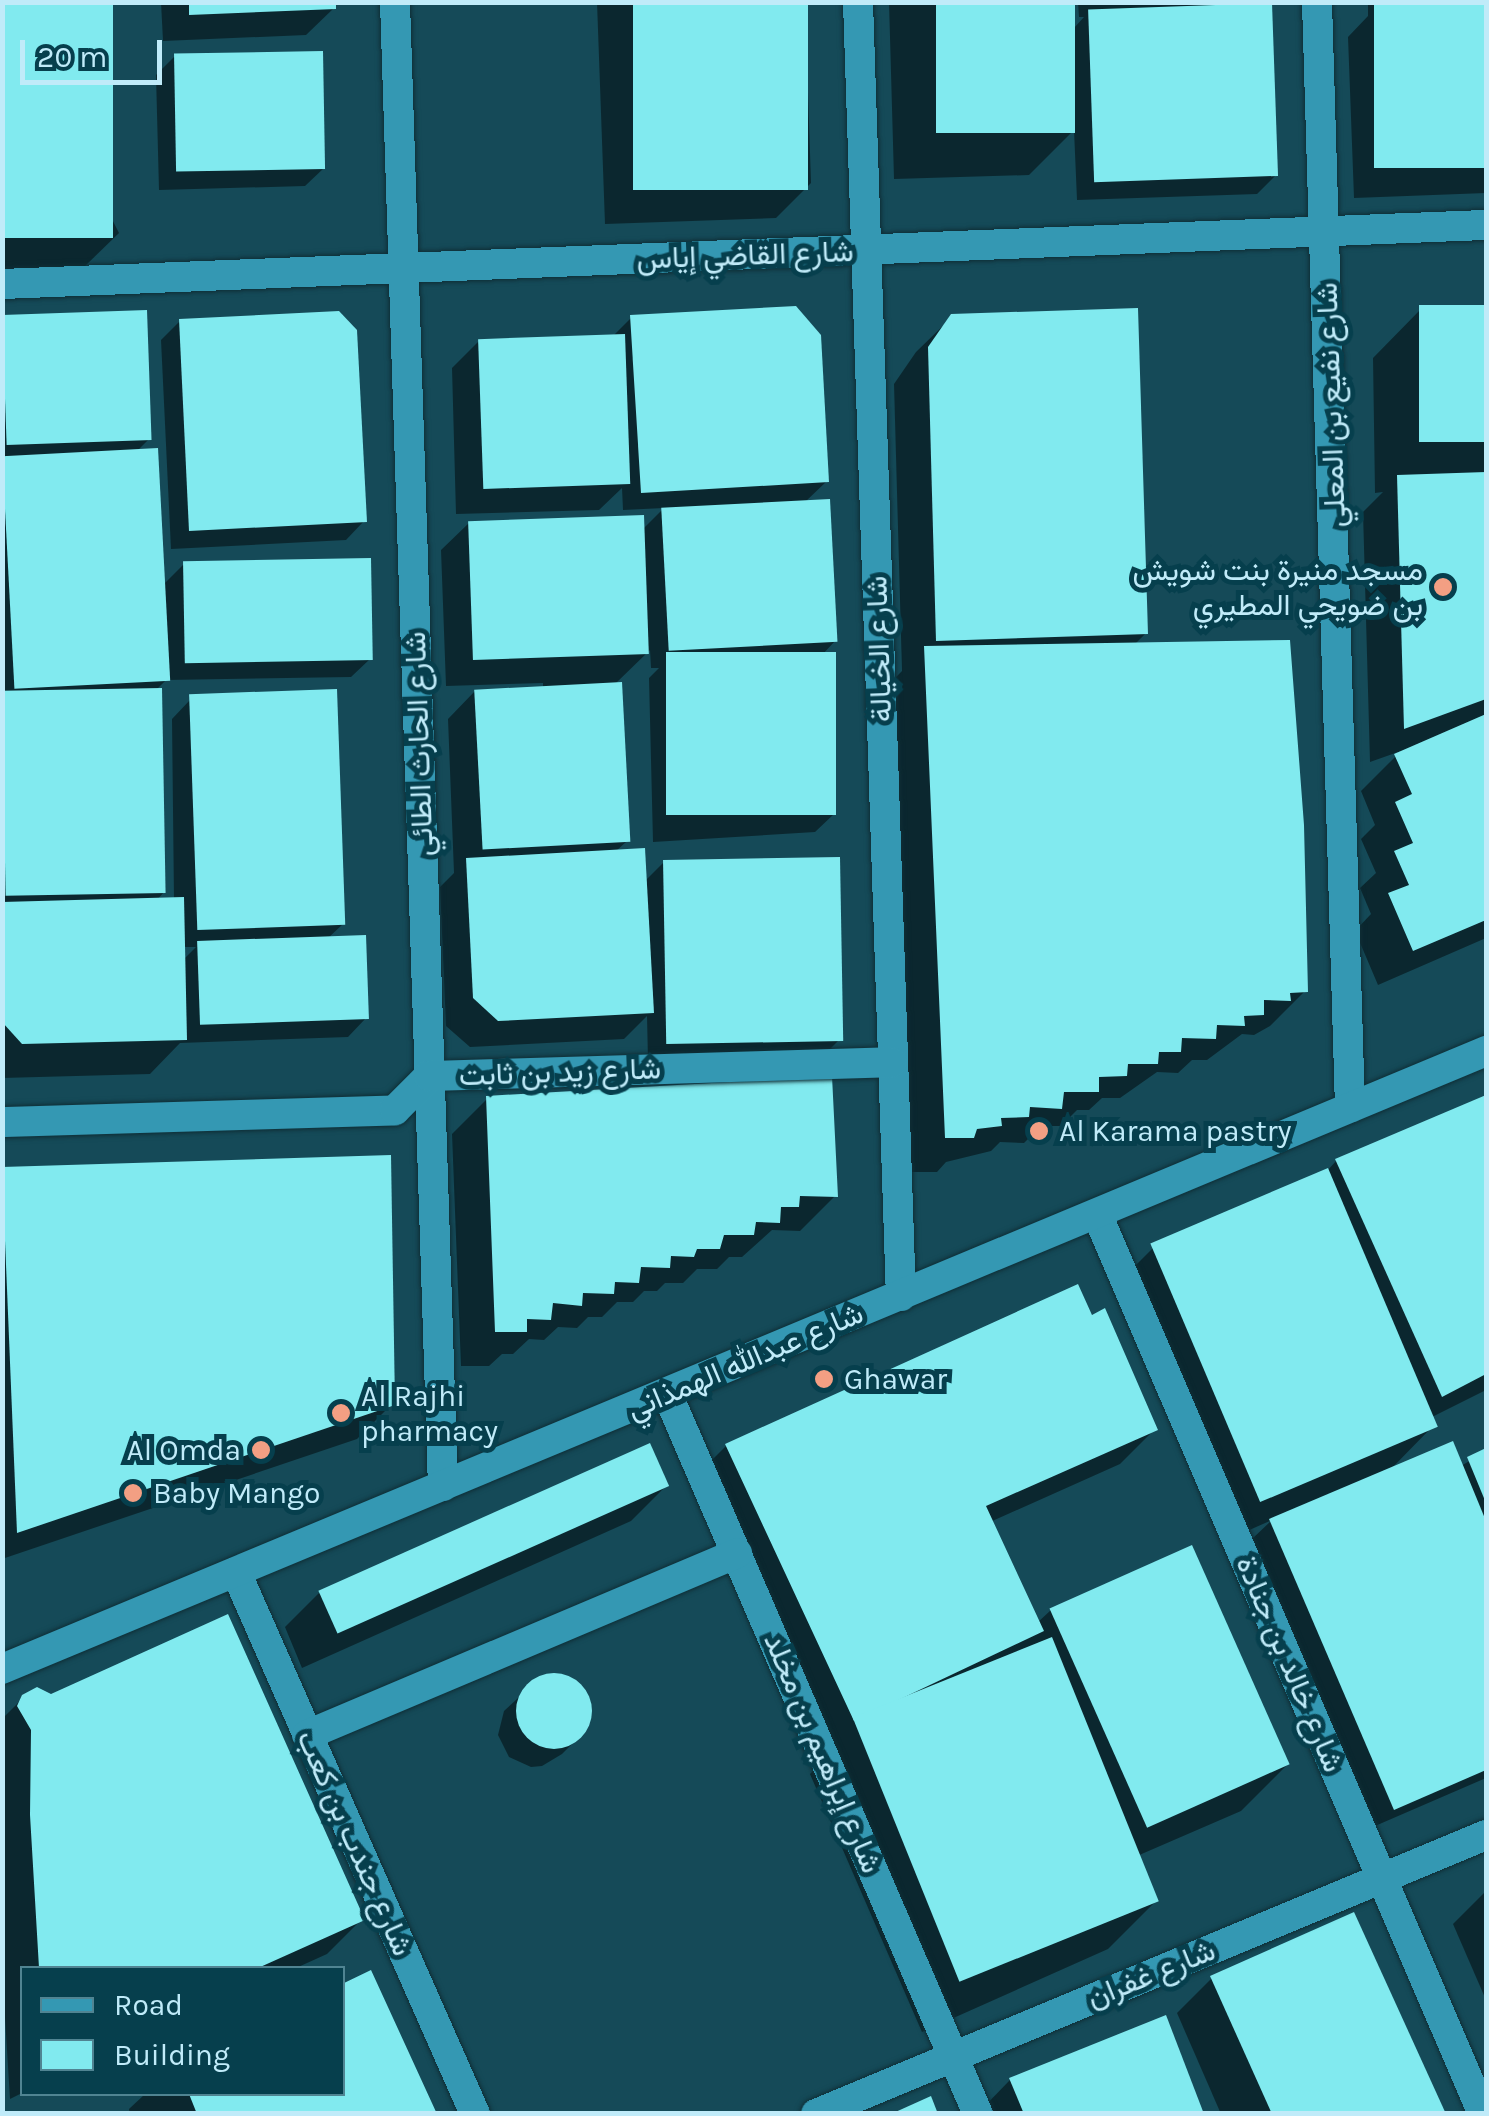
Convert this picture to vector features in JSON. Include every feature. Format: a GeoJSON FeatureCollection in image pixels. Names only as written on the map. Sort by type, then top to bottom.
{"type":"FeatureCollection","features":[{"type":"Feature","properties":{"kind":"street","name":"شارع الحارث الطائي"},"geometry":{"type":"LineString","coordinates":[[395,2],[443,1486]]}},
{"type":"Feature","properties":{"kind":"street","name":"شارع الخيالة"},"geometry":{"type":"LineString","coordinates":[[858,2],[901,1296]]}},
{"type":"Feature","properties":{"kind":"street","name":"شارع نفيع بن المعلي"},"geometry":{"type":"LineString","coordinates":[[1317,2],[1350,1108]]}},
{"type":"Feature","properties":{"kind":"street","name":"شارع القاضي إياس"},"geometry":{"type":"LineString","coordinates":[[2,284],[1486,226]]}},
{"type":"Feature","properties":{"kind":"street","name":"شارع عبدالله الهمذاني"},"geometry":{"type":"LineString","coordinates":[[2,1670],[1486,1051]]}},
{"type":"Feature","properties":{"kind":"street","name":"شارع زيد بن ثابت"},"geometry":{"type":"LineString","coordinates":[[2,1122],[395,1110],[429,1076],[892,1062]]}},
{"type":"Feature","properties":{"kind":"street","name":"شارع خالد بن جنادة"},"geometry":{"type":"LineString","coordinates":[[1097,1214],[1483,2114]]}},
{"type":"Feature","properties":{"kind":"street","name":"شارع إبراهيم بن مخلد"},"geometry":{"type":"LineString","coordinates":[[667,1393],[978,2114]]}},
{"type":"Feature","properties":{"kind":"street"},"geometry":{"type":"LineString","coordinates":[[307,1735],[737,1553]]}},
{"type":"Feature","properties":{"kind":"street","name":"شارع جندب بن كعب"},"geometry":{"type":"LineString","coordinates":[[236,1572],[475,2114]]}},
{"type":"Feature","properties":{"kind":"street","name":"شارع غفران"},"geometry":{"type":"LineString","coordinates":[[816,2114],[1486,1836]]}},
{"type":"Feature","properties":{"kind":"building"},"geometry":{"type":"Polygon","coordinates":[[[2,2],[113,2],[113,238],[2,238],[2,2]]]}},
{"type":"Feature","properties":{"kind":"building"},"geometry":{"type":"Polygon","coordinates":[[[189,2],[336,2],[336,9],[189,15],[189,2]]]}},
{"type":"Feature","properties":{"kind":"building"},"geometry":{"type":"Polygon","coordinates":[[[633,2],[808,2],[808,190],[633,190],[633,2]]]}},
{"type":"Feature","properties":{"kind":"building"},"geometry":{"type":"Polygon","coordinates":[[[936,2],[1075,2],[1075,133],[936,133],[936,2]]]}},
{"type":"Feature","properties":{"kind":"building"},"geometry":{"type":"Polygon","coordinates":[[[1272,3],[1278,176],[1094,182],[1088,9],[1272,3]]]}},
{"type":"Feature","properties":{"kind":"building"},"geometry":{"type":"Polygon","coordinates":[[[1374,3],[1486,3],[1486,168],[1374,168],[1374,3]]]}},
{"type":"Feature","properties":{"kind":"building"},"geometry":{"type":"Polygon","coordinates":[[[323,51],[325,169],[176,172],[174,54],[323,51]]]}},
{"type":"Feature","properties":{"kind":"building"},"geometry":{"type":"Polygon","coordinates":[[[1419,305],[1486,305],[1486,442],[1419,442],[1419,305]]]}},
{"type":"Feature","properties":{"kind":"building"},"geometry":{"type":"Polygon","coordinates":[[[796,306],[821,335],[829,482],[641,493],[630,315],[796,306]]]}},
{"type":"Feature","properties":{"kind":"building"},"geometry":{"type":"Polygon","coordinates":[[[1138,308],[1148,634],[936,641],[928,347],[951,314],[1138,308]]]}},
{"type":"Feature","properties":{"kind":"building"},"geometry":{"type":"Polygon","coordinates":[[[147,310],[152,440],[7,445],[2,315],[147,310]]]}},
{"type":"Feature","properties":{"kind":"building"},"geometry":{"type":"Polygon","coordinates":[[[339,311],[357,330],[367,522],[189,531],[179,319],[339,311]]]}},
{"type":"Feature","properties":{"kind":"building"},"geometry":{"type":"Polygon","coordinates":[[[625,334],[630,484],[483,489],[478,339],[625,334]]]}},
{"type":"Feature","properties":{"kind":"building"},"geometry":{"type":"Polygon","coordinates":[[[158,448],[170,681],[14,689],[2,456],[158,448]]]}},
{"type":"Feature","properties":{"kind":"building","name":"مسجد منيرة بنت شويش بن ضويحي المطيري"},"geometry":{"type":"Polygon","coordinates":[[[1486,472],[1486,699],[1404,729],[1397,475],[1486,472]]]}},
{"type":"Feature","properties":{"kind":"building"},"geometry":{"type":"Polygon","coordinates":[[[830,499],[837,642],[669,651],[661,508],[830,499]]]}},
{"type":"Feature","properties":{"kind":"building"},"geometry":{"type":"Polygon","coordinates":[[[644,515],[649,654],[473,660],[468,521],[644,515]]]}},
{"type":"Feature","properties":{"kind":"building"},"geometry":{"type":"Polygon","coordinates":[[[371,558],[373,660],[185,663],[183,561],[371,558]]]}},
{"type":"Feature","properties":{"kind":"building"},"geometry":{"type":"Polygon","coordinates":[[[1290,640],[1304,825],[1308,992],[1290,993],[1291,1001],[1264,1000],[1264,1015],[1244,1016],[1245,1026],[1217,1025],[1216,1039],[1182,1038],[1181,1052],[1159,1052],[1158,1064],[1128,1064],[1127,1076],[1099,1077],[1099,1092],[1064,1092],[1062,1109],[1030,1107],[1029,1117],[1001,1118],[1002,1126],[977,1129],[974,1138],[945,1138],[924,646],[1290,640]]]}},
{"type":"Feature","properties":{"kind":"building"},"geometry":{"type":"Polygon","coordinates":[[[666,652],[836,652],[836,815],[666,815],[666,652]]]}},
{"type":"Feature","properties":{"kind":"building"},"geometry":{"type":"Polygon","coordinates":[[[622,682],[630,842],[483,850],[474,690],[622,682]]]}},
{"type":"Feature","properties":{"kind":"building"},"geometry":{"type":"Polygon","coordinates":[[[162,688],[166,893],[6,896],[2,691],[162,688]]]}},
{"type":"Feature","properties":{"kind":"building"},"geometry":{"type":"Polygon","coordinates":[[[337,689],[345,925],[197,930],[189,694],[337,689]]]}},
{"type":"Feature","properties":{"kind":"building"},"geometry":{"type":"Polygon","coordinates":[[[1486,714],[1486,920],[1413,951],[1388,893],[1409,885],[1394,851],[1413,843],[1395,802],[1412,794],[1394,754],[1486,714]]]}},
{"type":"Feature","properties":{"kind":"building"},"geometry":{"type":"Polygon","coordinates":[[[645,848],[654,1013],[498,1021],[473,998],[466,858],[645,848]]]}},
{"type":"Feature","properties":{"kind":"building"},"geometry":{"type":"Polygon","coordinates":[[[840,857],[843,1041],[666,1044],[663,860],[840,857]]]}},
{"type":"Feature","properties":{"kind":"building"},"geometry":{"type":"Polygon","coordinates":[[[184,897],[187,1040],[22,1044],[3,1023],[2,902],[184,897]]]}},
{"type":"Feature","properties":{"kind":"building"},"geometry":{"type":"Polygon","coordinates":[[[366,935],[369,1019],[200,1025],[197,941],[366,935]]]}},
{"type":"Feature","properties":{"kind":"building"},"geometry":{"type":"Polygon","coordinates":[[[832,1076],[838,1197],[800,1196],[799,1207],[781,1207],[780,1223],[756,1222],[754,1235],[724,1235],[720,1249],[697,1249],[694,1257],[671,1256],[670,1268],[641,1267],[639,1283],[615,1282],[614,1294],[583,1293],[582,1306],[553,1303],[551,1320],[527,1319],[527,1332],[495,1332],[486,1096],[832,1076]]]}},
{"type":"Feature","properties":{"kind":"building"},"geometry":{"type":"Polygon","coordinates":[[[1486,1095],[1486,1374],[1442,1397],[1335,1159],[1486,1095]]]}},
{"type":"Feature","properties":{"kind":"building"},"geometry":{"type":"Polygon","coordinates":[[[391,1155],[395,1405],[17,1533],[2,1167],[391,1155]]]}},
{"type":"Feature","properties":{"kind":"building"},"geometry":{"type":"Polygon","coordinates":[[[1328,1168],[1438,1427],[1260,1502],[1150,1243],[1328,1168]]]}},
{"type":"Feature","properties":{"kind":"building"},"geometry":{"type":"Polygon","coordinates":[[[1078,1284],[1092,1315],[1105,1308],[1158,1430],[986,1506],[1044,1631],[854,1721],[725,1444],[1078,1284]]]}},
{"type":"Feature","properties":{"kind":"building"},"geometry":{"type":"Polygon","coordinates":[[[1453,1441],[1486,1521],[1486,1770],[1394,1810],[1269,1519],[1453,1441]]]}},
{"type":"Feature","properties":{"kind":"building"},"geometry":{"type":"Polygon","coordinates":[[[650,1443],[669,1486],[337,1634],[318,1591],[650,1443]]]}},
{"type":"Feature","properties":{"kind":"building"},"geometry":{"type":"Polygon","coordinates":[[[1486,1448],[1486,1503],[1467,1457],[1486,1448]]]}},
{"type":"Feature","properties":{"kind":"building"},"geometry":{"type":"Polygon","coordinates":[[[1192,1545],[1290,1764],[1147,1828],[1049,1608],[1192,1545]]]}},
{"type":"Feature","properties":{"kind":"building"},"geometry":{"type":"Polygon","coordinates":[[[228,1614],[365,1920],[262,1966],[39,1966],[30,1815],[31,1730],[17,1706],[22,1695],[37,1687],[51,1694],[228,1614]]]}},
{"type":"Feature","properties":{"kind":"building"},"geometry":{"type":"Polygon","coordinates":[[[1052,1637],[1159,1901],[959,1982],[853,1718],[1052,1637]]]}},
{"type":"Feature","properties":{"kind":"building"},"geometry":{"type":"Polygon","coordinates":[[[554,1673],[569,1675],[581,1684],[590,1696],[590,1726],[581,1738],[569,1747],[554,1749],[539,1747],[527,1738],[518,1726],[516,1711],[518,1696],[527,1684],[539,1675],[554,1673]]]}},
{"type":"Feature","properties":{"kind":"building"},"geometry":{"type":"Polygon","coordinates":[[[1354,1912],[1446,2114],[1272,2114],[1210,1976],[1354,1912]]]}},
{"type":"Feature","properties":{"kind":"building"},"geometry":{"type":"Polygon","coordinates":[[[371,1970],[437,2114],[197,2114],[190,2096],[345,2096],[345,1983],[371,1970]]]}},
{"type":"Feature","properties":{"kind":"building"},"geometry":{"type":"Polygon","coordinates":[[[1166,2015],[1204,2114],[1024,2114],[1009,2078],[1166,2015]]]}},
{"type":"Feature","properties":{"kind":"building"},"geometry":{"type":"Polygon","coordinates":[[[931,2096],[938,2114],[891,2114],[931,2096]]]}},
{"type":"Feature","properties":{"kind":"place","name":"مسجد منيرة بنت شويش بن ضويحي المطيري"},"geometry":{"type":"Point","coordinates":[1443,587]}},
{"type":"Feature","properties":{"kind":"place","name":"Al Karama pastry"},"geometry":{"type":"Point","coordinates":[1039,1131]}},
{"type":"Feature","properties":{"kind":"place","name":"Ghawar"},"geometry":{"type":"Point","coordinates":[824,1379]}},
{"type":"Feature","properties":{"kind":"place","name":"Al Rajhi pharmacy"},"geometry":{"type":"Point","coordinates":[341,1413]}},
{"type":"Feature","properties":{"kind":"place","name":"Al Omda"},"geometry":{"type":"Point","coordinates":[261,1450]}},
{"type":"Feature","properties":{"kind":"place","name":"Baby Mango"},"geometry":{"type":"Point","coordinates":[133,1493]}}]}
